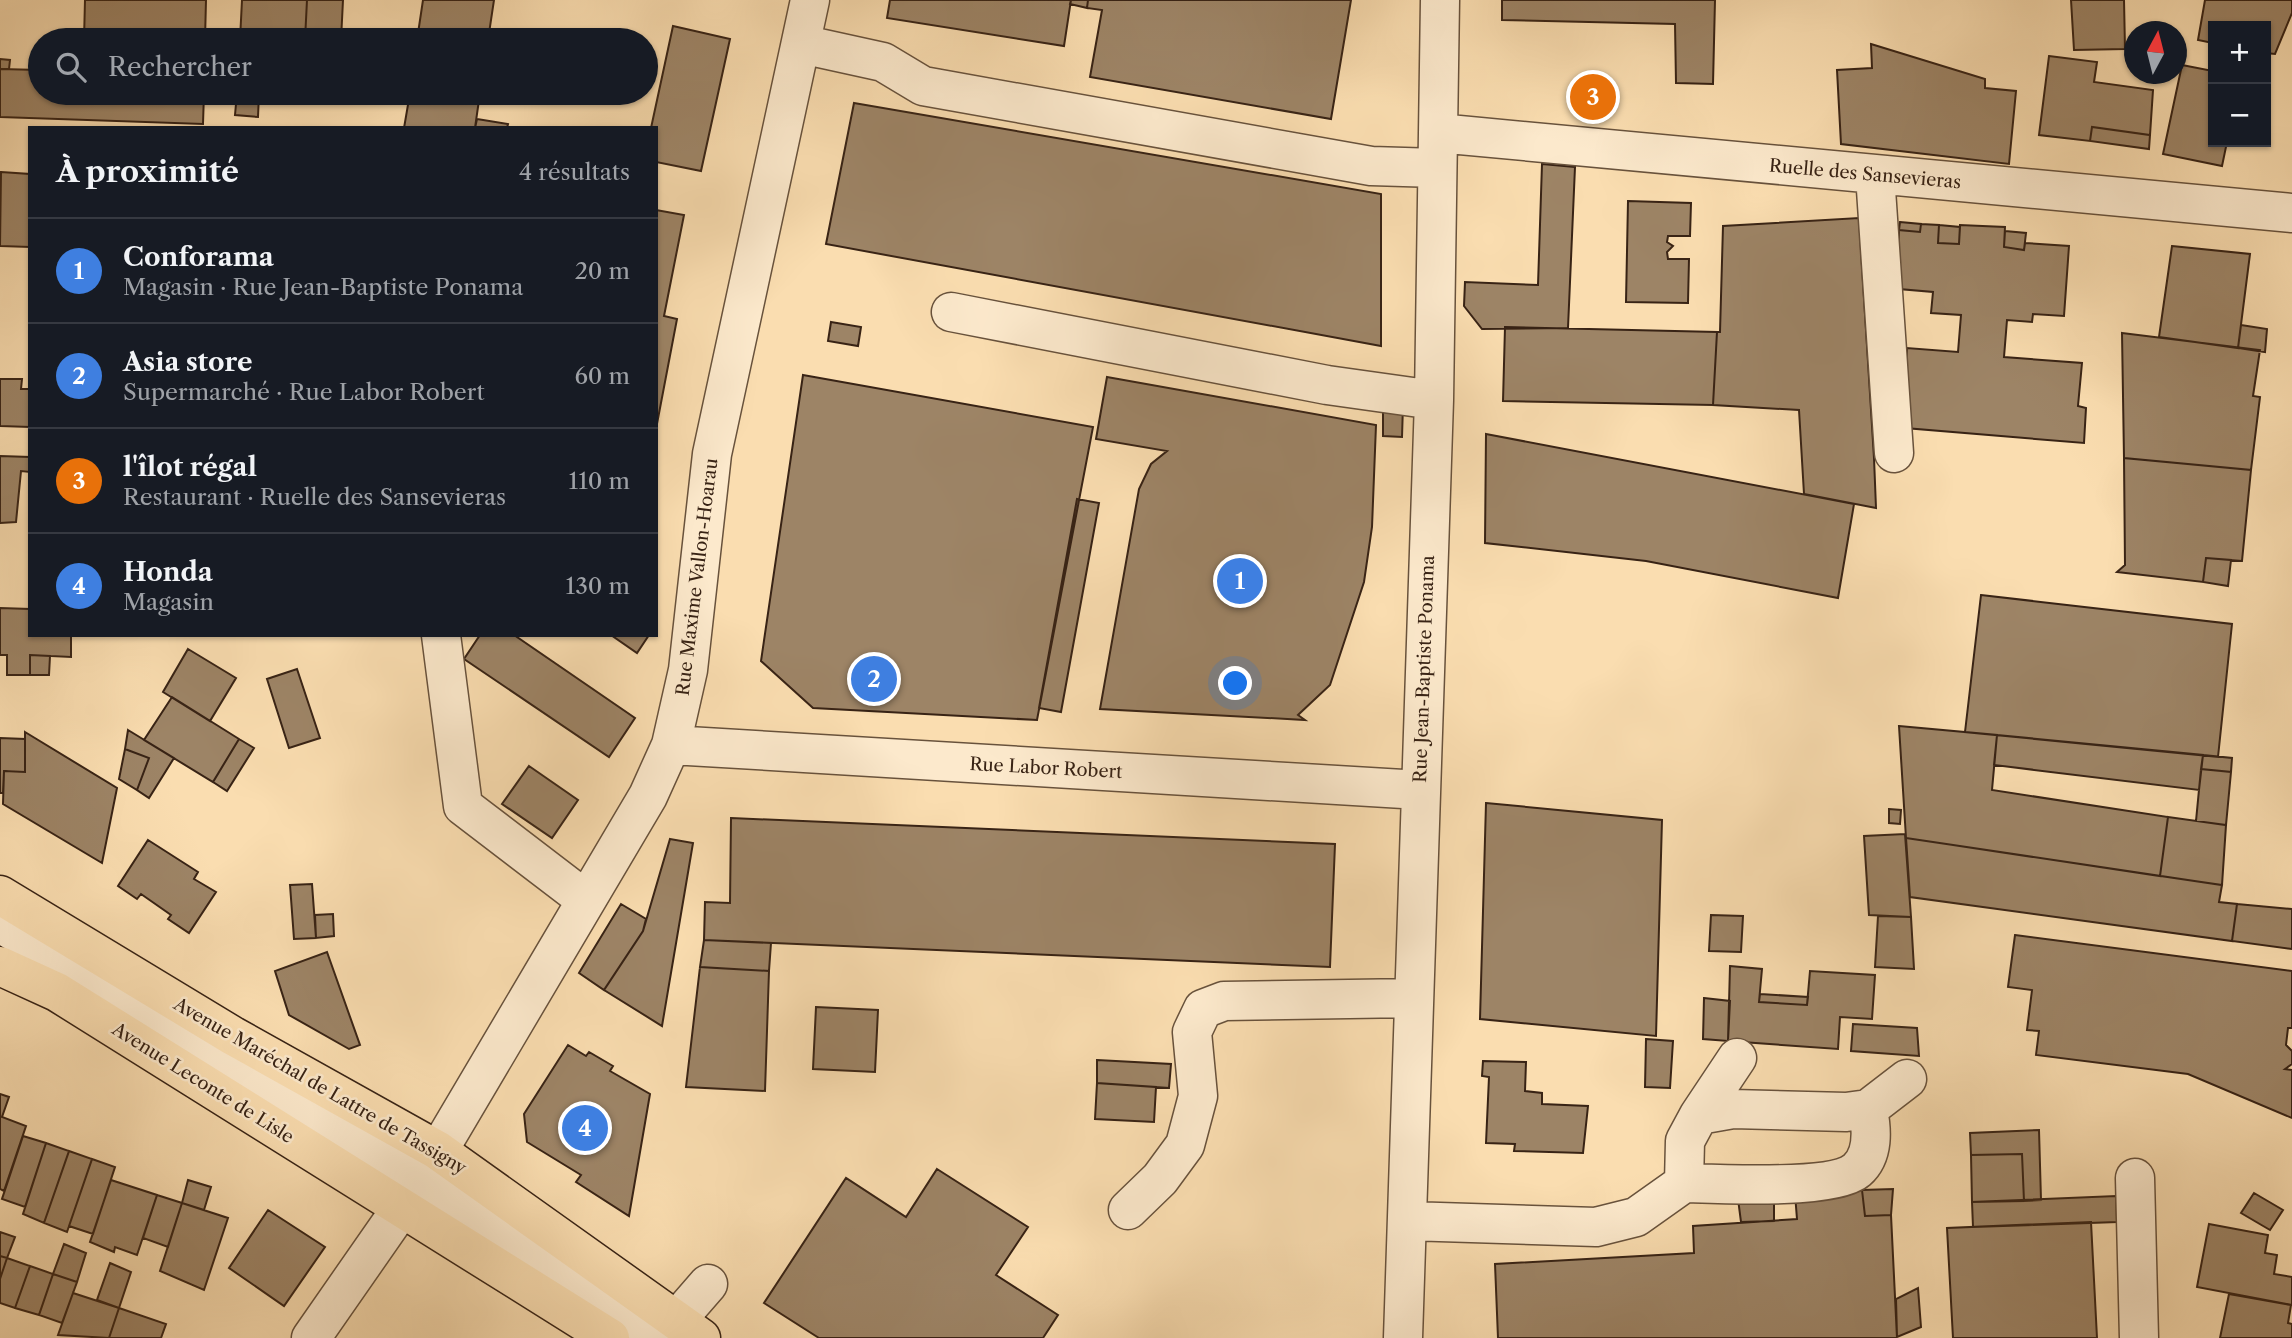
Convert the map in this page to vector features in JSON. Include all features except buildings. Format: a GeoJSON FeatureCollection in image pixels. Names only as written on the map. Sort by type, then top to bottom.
{"type":"FeatureCollection","features":[{"type":"Feature","properties":{"kind":"main road","name":"Avenue Maréchal de Lattre de Tassigny"},"geometry":{"type":"LineString","coordinates":[[0,895],[233,1036],[420,1179],[610,1338]]}},
{"type":"Feature","properties":{"kind":"main road","name":"Avenue Leconte de Lisle"},"geometry":{"type":"LineString","coordinates":[[0,966],[57,992],[420,1179]]}},
{"type":"Feature","properties":{"kind":"main road","name":"Avenue Maréchal de Lattre de Tassigny"},"geometry":{"type":"LineString","coordinates":[[420,1179],[680,1333]]}},
{"type":"Feature","properties":{"kind":"street","name":"Rue Maxime Vallon-Hoarau"},"geometry":{"type":"LineString","coordinates":[[311,1338],[420,1179],[648,796],[671,745],[688,670],[712,454],[810,0]]}},
{"type":"Feature","properties":{"kind":"street","name":"Rue Jean-Baptiste Ponama"},"geometry":{"type":"LineString","coordinates":[[1403,1338],[1412,998],[1434,400],[1440,0]]}},
{"type":"Feature","properties":{"kind":"street","name":"Ruelle des Sansevieras"},"geometry":{"type":"LineString","coordinates":[[801,44],[883,62],[923,86],[1371,166],[1438,151],[1875,175],[2292,213]]}},
{"type":"Feature","properties":{"kind":"street"},"geometry":{"type":"LineString","coordinates":[[1875,175],[1894,453]]}},
{"type":"Feature","properties":{"kind":"street"},"geometry":{"type":"LineString","coordinates":[[951,312],[1327,385],[1434,400]]}},
{"type":"Feature","properties":{"kind":"street"},"geometry":{"type":"LineString","coordinates":[[441,637],[463,806],[586,900]]}},
{"type":"Feature","properties":{"kind":"street","name":"Rue Labor Robert"},"geometry":{"type":"LineString","coordinates":[[671,745],[1420,790]]}},
{"type":"Feature","properties":{"kind":"street","name":"Avenue Maréchal de Lattre de Tassigny"},"geometry":{"type":"LineString","coordinates":[[0,923],[420,1179]]}},
{"type":"Feature","properties":{"kind":"street"},"geometry":{"type":"LineString","coordinates":[[1128,1210],[1160,1179],[1185,1145],[1198,1096],[1192,1032],[1203,1009],[1224,1002],[1412,998]]}},
{"type":"Feature","properties":{"kind":"street"},"geometry":{"type":"LineString","coordinates":[[1684,1183],[1685,1141],[1737,1058]]}},
{"type":"Feature","properties":{"kind":"street"},"geometry":{"type":"LineString","coordinates":[[1699,1115],[1733,1109],[1846,1112],[1868,1109],[1907,1079]]}},
{"type":"Feature","properties":{"kind":"street"},"geometry":{"type":"LineString","coordinates":[[1408,1221],[1596,1227],[1636,1217],[1684,1183],[1758,1184],[1828,1181],[1849,1176],[1859,1169],[1873,1135],[1868,1109]]}},
{"type":"Feature","properties":{"kind":"street"},"geometry":{"type":"LineString","coordinates":[[2135,1178],[2138,1338]]}},
{"type":"Feature","properties":{"kind":"street"},"geometry":{"type":"LineString","coordinates":[[680,1333],[708,1284]]}},
{"type":"Feature","properties":{"kind":"place","name":"l'îlot régal"},"geometry":{"type":"Point","coordinates":[1593,97]}},
{"type":"Feature","properties":{"kind":"place","name":"Conforama"},"geometry":{"type":"Point","coordinates":[1240,581]}},
{"type":"Feature","properties":{"kind":"place","name":"Asia store"},"geometry":{"type":"Point","coordinates":[874,679]}},
{"type":"Feature","properties":{"kind":"place","name":"Honda"},"geometry":{"type":"Point","coordinates":[585,1128]}}]}
